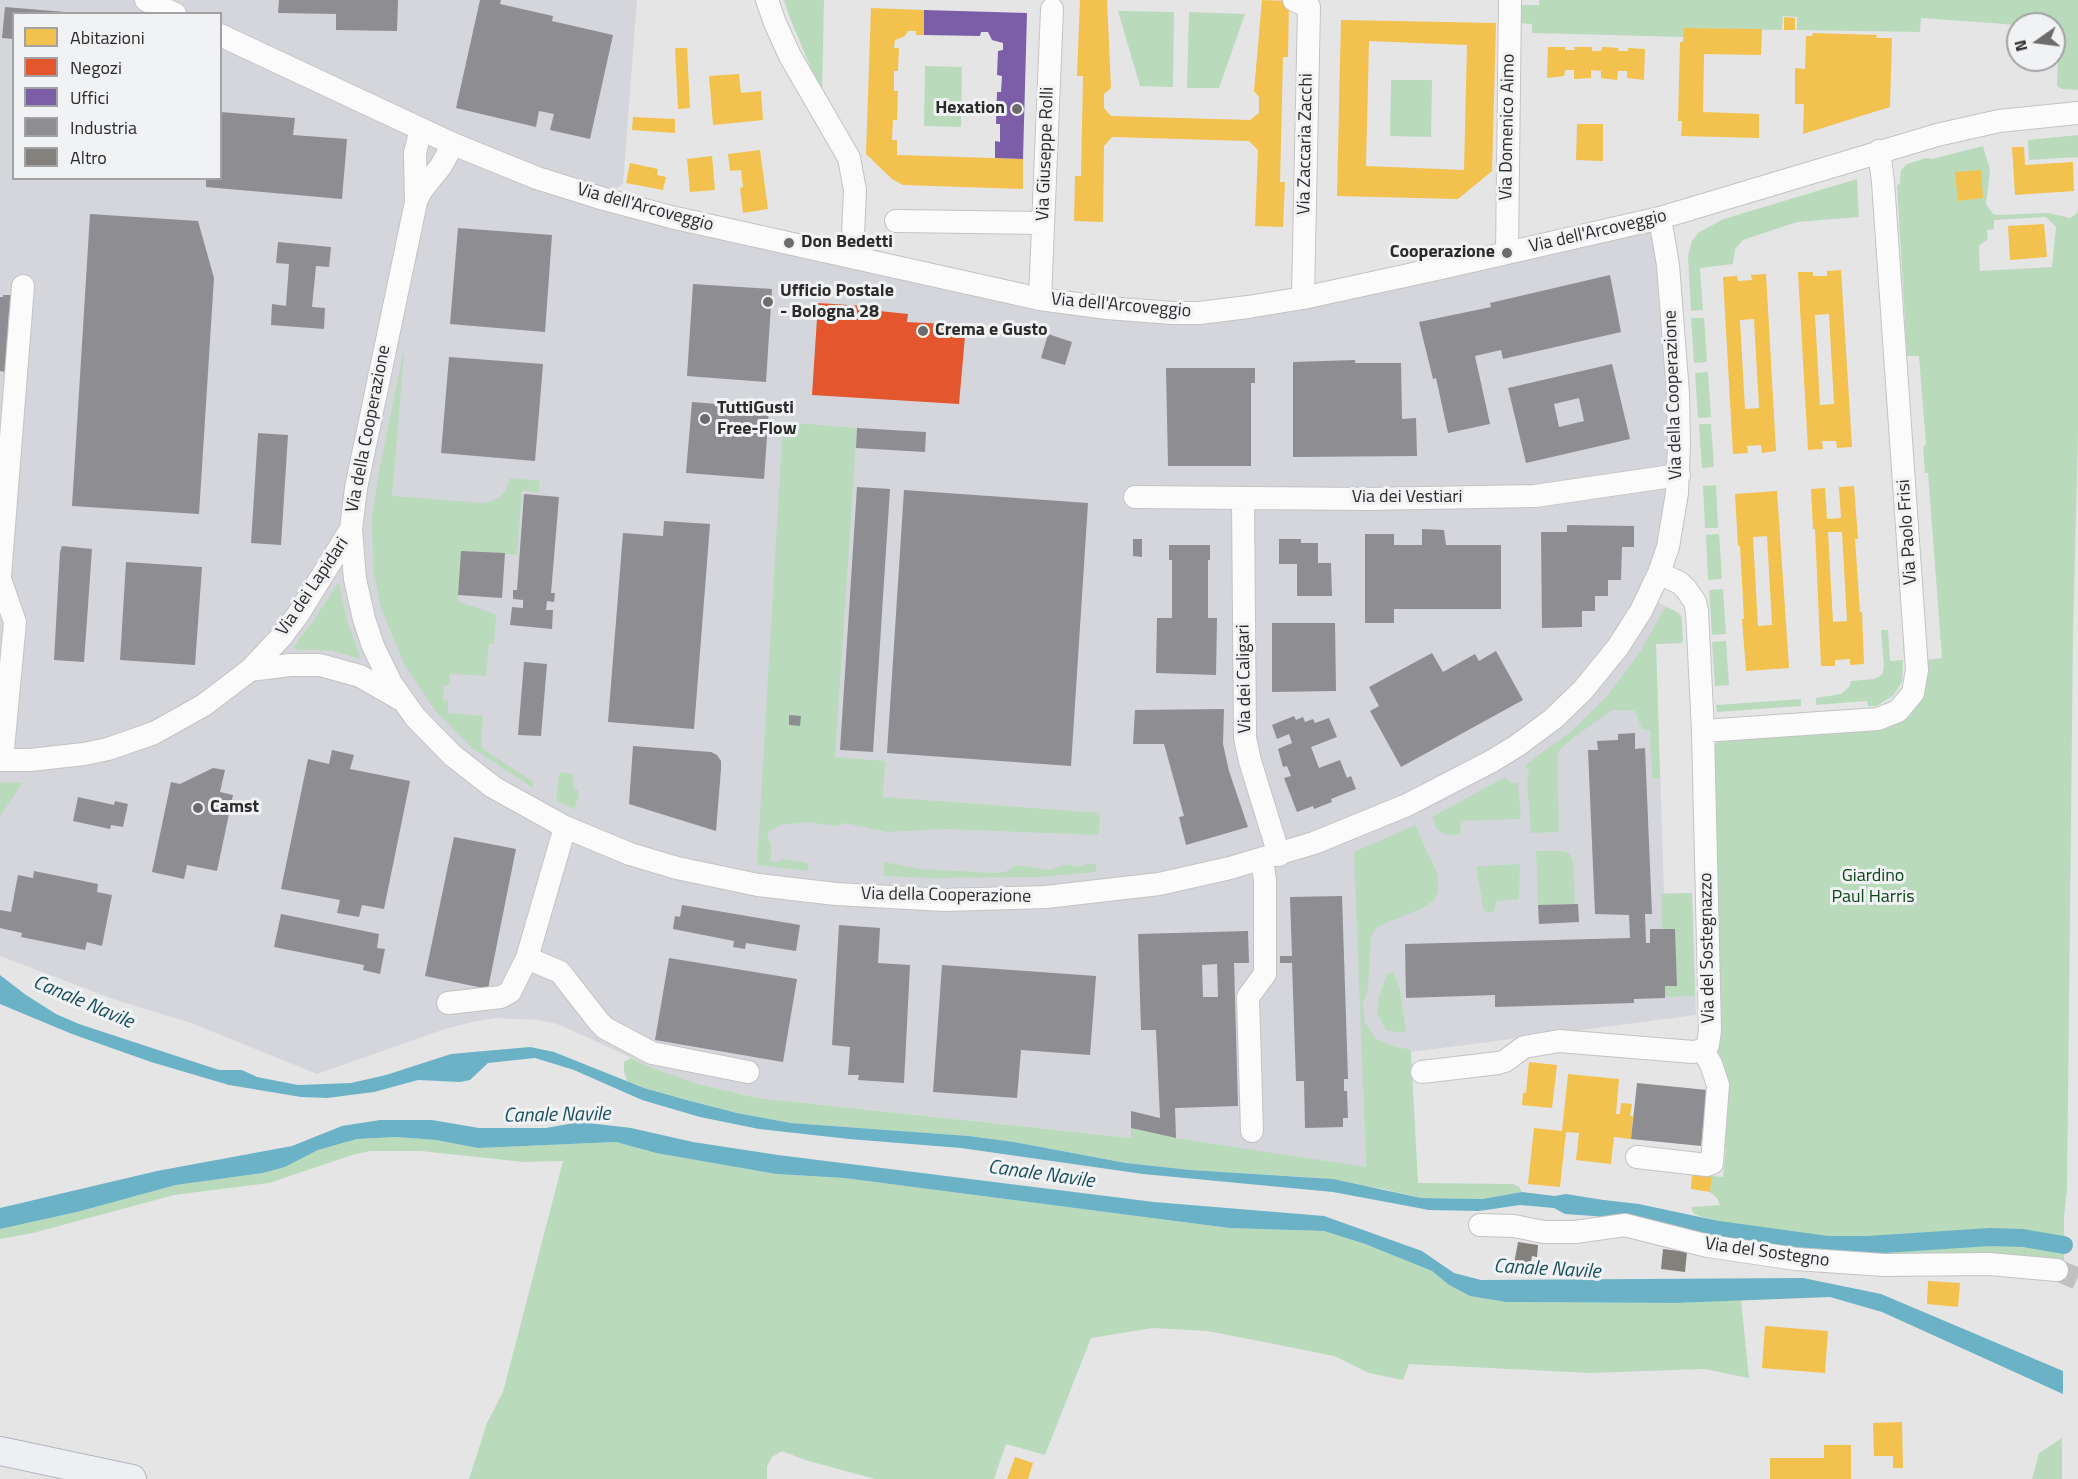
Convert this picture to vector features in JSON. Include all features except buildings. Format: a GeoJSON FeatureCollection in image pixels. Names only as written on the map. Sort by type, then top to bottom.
{"type":"FeatureCollection","features":[{"type":"Feature","properties":{"kind":"main road"},"geometry":{"type":"LineString","coordinates":[[0,1451],[132,1479]]}},
{"type":"Feature","properties":{"kind":"street"},"geometry":{"type":"LineString","coordinates":[[146,0],[171,12]]}},
{"type":"Feature","properties":{"kind":"street"},"geometry":{"type":"LineString","coordinates":[[767,0],[790,56],[849,158],[855,190],[852,257]]}},
{"type":"Feature","properties":{"kind":"street","name":"Via Domenico Aimo"},"geometry":{"type":"LineString","coordinates":[[1507,253],[1510,0]]}},
{"type":"Feature","properties":{"kind":"street","name":"Via Zaccaria Zacchi"},"geometry":{"type":"LineString","coordinates":[[1302,4],[1303,298]]}},
{"type":"Feature","properties":{"kind":"street","name":"Via Giuseppe Rolli"},"geometry":{"type":"LineString","coordinates":[[1040,299],[1052,9]]}},
{"type":"Feature","properties":{"kind":"street","name":"Via dell'Arcoveggio"},"geometry":{"type":"LineString","coordinates":[[222,36],[453,144],[537,178],[604,199],[671,217],[1040,299],[1107,308],[1173,313],[1199,313],[1303,298],[1507,253],[1660,218],[1937,135],[1999,121],[2078,112]]}},
{"type":"Feature","properties":{"kind":"street","name":"Via della Cooperazione"},"geometry":{"type":"LineString","coordinates":[[416,202],[415,162],[421,129]]}},
{"type":"Feature","properties":{"kind":"street","name":"Via della Cooperazione"},"geometry":{"type":"LineString","coordinates":[[453,144],[441,166],[421,190],[416,202],[356,488],[351,530],[355,579],[364,620],[381,664],[401,700],[433,737],[471,771],[521,804],[565,827],[630,854],[702,874],[788,889],[906,898],[992,900],[1099,892],[1191,878],[1271,857],[1349,830],[1434,793],[1492,761],[1536,732],[1570,704],[1607,663],[1641,610],[1659,573],[1672,528],[1679,475],[1677,382],[1668,265],[1660,218]]}},
{"type":"Feature","properties":{"kind":"street","name":"Via Paolo Frisi"},"geometry":{"type":"LineString","coordinates":[[1703,731],[1878,719],[1898,711],[1913,693],[1917,670],[1884,194],[1879,151]]}},
{"type":"Feature","properties":{"kind":"street"},"geometry":{"type":"LineString","coordinates":[[896,221],[1043,223]]}},
{"type":"Feature","properties":{"kind":"street","name":"Via dei Lapidari"},"geometry":{"type":"LineString","coordinates":[[23,286],[0,578],[15,622],[1,760],[30,760],[84,754],[133,742],[172,724],[204,705],[250,670],[282,636],[351,530]]}},
{"type":"Feature","properties":{"kind":"street","name":"Via dei Vestiari"},"geometry":{"type":"LineString","coordinates":[[1135,497],[1243,499],[1535,496],[1679,475]]}},
{"type":"Feature","properties":{"kind":"street","name":"Via dei Caligari"},"geometry":{"type":"LineString","coordinates":[[1243,499],[1245,738],[1271,857],[1265,880],[1265,974],[1248,997],[1252,1131]]}},
{"type":"Feature","properties":{"kind":"street","name":"Via del Sostegnazzo"},"geometry":{"type":"LineString","coordinates":[[1422,1072],[1498,1064],[1524,1047],[1559,1041],[1693,1052],[1703,1050],[1708,1045],[1710,1030],[1703,731],[1698,623],[1695,602],[1686,589],[1680,583],[1659,573]]}},
{"type":"Feature","properties":{"kind":"street","name":"Via dei Lapidari"},"geometry":{"type":"LineString","coordinates":[[250,670],[306,664],[334,667],[360,676],[401,700]]}},
{"type":"Feature","properties":{"kind":"street"},"geometry":{"type":"LineString","coordinates":[[448,1003],[501,997],[510,992],[527,958],[565,827]]}},
{"type":"Feature","properties":{"kind":"street"},"geometry":{"type":"LineString","coordinates":[[527,958],[560,972],[598,1022],[652,1053],[748,1072]]}},
{"type":"Feature","properties":{"kind":"street"},"geometry":{"type":"LineString","coordinates":[[1637,1157],[1707,1165],[1712,1162],[1718,1085],[1711,1064],[1703,1050]]}},
{"type":"Feature","properties":{"kind":"street","name":"Via del Sostegno"},"geometry":{"type":"LineString","coordinates":[[1480,1225],[1514,1226],[1544,1232],[1575,1232],[1625,1225],[1708,1246],[1796,1259],[1884,1264],[1989,1264],[2057,1270]]}},
{"type":"Feature","properties":{"kind":"shaded area"},"geometry":{"type":"Polygon","coordinates":[[[0,0],[637,0],[623,184],[597,203],[955,292],[1168,324],[1227,318],[1660,218],[1679,444],[1648,597],[1679,613],[1682,617],[1683,641],[1656,644],[1664,893],[1692,893],[1696,1015],[1411,1052],[1362,1053],[1366,1168],[1132,1129],[1132,1138],[758,1098],[698,1084],[653,1068],[557,1024],[539,1020],[496,1018],[472,1022],[445,1029],[317,1074],[191,1023],[116,1000],[0,956],[0,0]]]}},
{"type":"Feature","properties":{"kind":"green space"},"geometry":{"type":"Polygon","coordinates":[[[784,0],[824,0],[822,94],[789,16],[784,0]]]}},
{"type":"Feature","properties":{"kind":"green space"},"geometry":{"type":"Polygon","coordinates":[[[1539,0],[2078,0],[2078,90],[2062,89],[2057,86],[2057,72],[2066,72],[2066,12],[2006,12],[2006,24],[1921,18],[1920,32],[1797,30],[1797,17],[1783,16],[1782,30],[1684,28],[1684,37],[1532,33],[1532,24],[1516,23],[1517,5],[1539,5],[1539,0]]]}},
{"type":"Feature","properties":{"kind":"green space"},"geometry":{"type":"Polygon","coordinates":[[[1118,11],[1174,12],[1173,87],[1140,86],[1118,11]]]}},
{"type":"Feature","properties":{"kind":"green space"},"geometry":{"type":"Polygon","coordinates":[[[1189,12],[1245,14],[1219,88],[1187,88],[1189,12]]]}},
{"type":"Feature","properties":{"kind":"green space"},"geometry":{"type":"Polygon","coordinates":[[[925,66],[962,67],[961,127],[924,126],[925,66]]]}},
{"type":"Feature","properties":{"kind":"green space"},"geometry":{"type":"Polygon","coordinates":[[[1391,80],[1432,80],[1431,137],[1390,136],[1391,80]]]}},
{"type":"Feature","properties":{"kind":"green space"},"geometry":{"type":"Polygon","coordinates":[[[2078,135],[2078,158],[2029,160],[2028,140],[2078,135]]]}},
{"type":"Feature","properties":{"kind":"green space","name":"Giardino Paul Harris"},"geometry":{"type":"Polygon","coordinates":[[[1983,146],[1990,170],[1986,204],[1993,214],[2048,213],[2070,218],[2077,213],[2078,207],[2078,434],[2064,1265],[1716,1243],[1719,1222],[1694,1214],[1691,1207],[1720,1205],[1717,1198],[1710,1192],[1712,1176],[1723,1177],[1726,1148],[1721,1147],[1714,1055],[1714,745],[1719,740],[1891,727],[1910,716],[1924,697],[1927,660],[1942,658],[1928,473],[1925,473],[1923,446],[1926,445],[1919,356],[1907,356],[1897,185],[1900,184],[1901,170],[1907,164],[1926,158],[1932,159],[1983,146]],[[2046,217],[1994,220],[1994,229],[1987,230],[1988,239],[1979,246],[1980,271],[2052,267],[2056,227],[2046,217]]]}},
{"type":"Feature","properties":{"kind":"green space"},"geometry":{"type":"Polygon","coordinates":[[[1857,179],[1859,217],[1797,222],[1743,240],[1735,249],[1733,264],[1700,268],[1703,310],[1691,311],[1688,256],[1692,241],[1699,232],[1724,219],[1857,179]]]}},
{"type":"Feature","properties":{"kind":"green space"},"geometry":{"type":"Polygon","coordinates":[[[1691,318],[1704,318],[1707,362],[1694,363],[1691,318]]]}},
{"type":"Feature","properties":{"kind":"green space"},"geometry":{"type":"Polygon","coordinates":[[[403,354],[392,496],[485,503],[499,498],[505,492],[510,478],[540,481],[539,492],[522,491],[517,555],[461,551],[458,600],[495,614],[494,644],[489,644],[486,676],[450,674],[449,685],[444,685],[443,700],[448,701],[448,713],[483,716],[481,745],[483,749],[532,781],[532,787],[472,748],[433,708],[404,664],[381,608],[373,570],[372,518],[378,476],[403,354]]]}},
{"type":"Feature","properties":{"kind":"green space"},"geometry":{"type":"Polygon","coordinates":[[[1708,372],[1711,417],[1698,418],[1695,373],[1708,372]]]}},
{"type":"Feature","properties":{"kind":"green space"},"geometry":{"type":"Polygon","coordinates":[[[783,422],[857,428],[835,757],[885,761],[883,797],[1100,813],[1099,835],[945,829],[887,832],[845,823],[836,826],[809,822],[781,825],[767,835],[772,849],[770,860],[775,863],[782,859],[804,862],[808,864],[808,871],[757,865],[783,422]]]}},
{"type":"Feature","properties":{"kind":"green space"},"geometry":{"type":"Polygon","coordinates":[[[1699,424],[1711,424],[1714,467],[1702,468],[1699,424]]]}},
{"type":"Feature","properties":{"kind":"green space"},"geometry":{"type":"Polygon","coordinates":[[[1716,485],[1718,528],[1705,528],[1703,486],[1716,485]]]}},
{"type":"Feature","properties":{"kind":"green space"},"geometry":{"type":"Polygon","coordinates":[[[1719,534],[1722,579],[1708,580],[1706,535],[1719,534]]]}},
{"type":"Feature","properties":{"kind":"green space"},"geometry":{"type":"Polygon","coordinates":[[[339,584],[347,621],[360,656],[357,658],[333,651],[295,649],[294,646],[339,584]]]}},
{"type":"Feature","properties":{"kind":"green space"},"geometry":{"type":"Polygon","coordinates":[[[1723,589],[1726,634],[1712,635],[1709,590],[1723,589]]]}},
{"type":"Feature","properties":{"kind":"green space"},"geometry":{"type":"Polygon","coordinates":[[[1668,607],[1681,615],[1683,641],[1656,644],[1660,778],[1652,779],[1650,730],[1642,729],[1634,710],[1612,710],[1561,748],[1557,756],[1559,832],[1531,833],[1527,782],[1529,771],[1525,765],[1573,730],[1608,695],[1640,652],[1664,609],[1668,607]]]}},
{"type":"Feature","properties":{"kind":"green space"},"geometry":{"type":"Polygon","coordinates":[[[1881,630],[1888,630],[1890,661],[1903,660],[1902,682],[1893,696],[1876,706],[1868,706],[1867,701],[1816,705],[1816,698],[1841,694],[1849,687],[1851,681],[1874,679],[1882,675],[1884,667],[1881,630]]]}},
{"type":"Feature","properties":{"kind":"green space"},"geometry":{"type":"Polygon","coordinates":[[[1726,641],[1729,685],[1715,686],[1712,642],[1726,641]]]}},
{"type":"Feature","properties":{"kind":"green space"},"geometry":{"type":"Polygon","coordinates":[[[1801,699],[1801,706],[1717,712],[1716,705],[1801,699]]]}},
{"type":"Feature","properties":{"kind":"green space"},"geometry":{"type":"Polygon","coordinates":[[[562,772],[573,774],[573,786],[579,792],[575,809],[556,801],[559,774],[562,772]]]}},
{"type":"Feature","properties":{"kind":"green space"},"geometry":{"type":"Polygon","coordinates":[[[1505,777],[1511,783],[1518,783],[1521,819],[1461,821],[1460,834],[1445,835],[1437,829],[1432,817],[1505,777]]]}},
{"type":"Feature","properties":{"kind":"green space"},"geometry":{"type":"Polygon","coordinates":[[[0,782],[22,783],[0,817],[0,782]]]}},
{"type":"Feature","properties":{"kind":"green space"},"geometry":{"type":"Polygon","coordinates":[[[1415,825],[1438,875],[1438,892],[1434,900],[1423,908],[1381,925],[1371,937],[1368,989],[1363,1004],[1365,1022],[1376,1039],[1411,1052],[1418,1183],[1513,1184],[1522,1192],[1482,1199],[1421,1198],[1320,1178],[1191,1170],[1126,1163],[969,1136],[791,1123],[737,1113],[644,1088],[627,1081],[624,1072],[624,1062],[631,1058],[698,1084],[758,1098],[1131,1138],[1131,1128],[1176,1138],[1366,1167],[1354,852],[1415,825]]]}},
{"type":"Feature","properties":{"kind":"green space"},"geometry":{"type":"Polygon","coordinates":[[[1536,851],[1561,851],[1571,856],[1575,904],[1538,905],[1536,851]]]}},
{"type":"Feature","properties":{"kind":"green space"},"geometry":{"type":"Polygon","coordinates":[[[884,862],[919,869],[995,873],[1005,872],[1016,865],[1049,870],[1066,864],[1079,867],[1095,864],[1096,872],[1039,877],[884,876],[884,862]]]}},
{"type":"Feature","properties":{"kind":"green space"},"geometry":{"type":"Polygon","coordinates":[[[1518,864],[1520,866],[1519,899],[1497,901],[1493,913],[1484,911],[1476,868],[1518,864]]]}},
{"type":"Feature","properties":{"kind":"green space"},"geometry":{"type":"Polygon","coordinates":[[[1692,893],[1695,996],[1665,997],[1665,986],[1677,986],[1675,929],[1662,929],[1661,894],[1692,893]]]}},
{"type":"Feature","properties":{"kind":"green space"},"geometry":{"type":"Polygon","coordinates":[[[1393,972],[1400,990],[1406,1031],[1402,1033],[1386,1030],[1377,1013],[1379,997],[1387,974],[1393,972]]]}},
{"type":"Feature","properties":{"kind":"green space"},"geometry":{"type":"Polygon","coordinates":[[[396,1137],[436,1140],[478,1148],[616,1142],[656,1153],[776,1174],[844,1178],[1229,1228],[1324,1231],[1365,1244],[1432,1271],[1449,1285],[1470,1296],[1506,1302],[1675,1303],[1741,1300],[1749,1378],[1704,1369],[1590,1373],[1409,1364],[1403,1380],[1369,1373],[1334,1356],[1207,1331],[1153,1328],[1091,1338],[1045,1455],[1006,1444],[994,1479],[875,1479],[805,1460],[782,1451],[772,1457],[767,1466],[767,1479],[469,1479],[487,1423],[503,1392],[563,1161],[524,1162],[421,1151],[370,1151],[269,1183],[174,1195],[33,1233],[0,1239],[0,1229],[77,1212],[176,1185],[263,1173],[285,1167],[318,1150],[357,1139],[396,1137]]]}},
{"type":"Feature","properties":{"kind":"green space"},"geometry":{"type":"Polygon","coordinates":[[[2062,1438],[2062,1479],[2032,1479],[2039,1453],[2062,1438]]]}},
{"type":"Feature","properties":{"kind":"water"},"geometry":{"type":"Polygon","coordinates":[[[0,975],[56,1014],[79,1024],[219,1070],[242,1070],[257,1077],[298,1085],[351,1083],[386,1075],[451,1054],[530,1047],[554,1052],[644,1088],[737,1113],[791,1123],[969,1136],[1126,1163],[1191,1170],[1333,1179],[1421,1198],[1482,1199],[1522,1192],[1555,1196],[1566,1194],[1628,1204],[1622,1218],[1565,1214],[1554,1208],[1520,1205],[1479,1211],[1429,1210],[1333,1192],[1143,1174],[961,1148],[759,1129],[700,1117],[642,1100],[574,1070],[535,1058],[488,1063],[470,1080],[460,1082],[418,1080],[374,1092],[327,1098],[301,1097],[229,1085],[151,1062],[72,1034],[0,1004],[0,975]]]}},
{"type":"Feature","properties":{"kind":"water"},"geometry":{"type":"Polygon","coordinates":[[[380,1120],[432,1120],[479,1128],[546,1128],[580,1122],[631,1128],[693,1142],[778,1155],[1154,1202],[1324,1216],[1422,1251],[1454,1273],[1481,1280],[1803,1278],[1881,1294],[2063,1371],[2063,1394],[1882,1312],[1830,1297],[1675,1303],[1506,1302],[1470,1296],[1449,1285],[1432,1271],[1365,1244],[1324,1231],[1229,1228],[844,1178],[776,1174],[656,1153],[616,1142],[478,1148],[436,1140],[396,1137],[357,1139],[318,1150],[285,1167],[263,1173],[176,1185],[77,1212],[0,1229],[0,1208],[157,1171],[292,1146],[342,1126],[380,1120]]]}},
{"type":"Feature","properties":{"kind":"waterway","name":"Canale Navile"},"geometry":{"type":"LineString","coordinates":[[1602,1209],[1638,1213],[1718,1230],[1827,1245],[1868,1245],[1990,1237],[2023,1238],[2064,1245]]}},
{"type":"Feature","properties":{"kind":"tunnel"},"geometry":{"type":"LineString","coordinates":[[2057,1270],[2078,1279]]}},
{"type":"Feature","properties":{"kind":"place","name":"Hexation"},"geometry":{"type":"Point","coordinates":[1017,109]}},
{"type":"Feature","properties":{"kind":"place","name":"Don Bedetti"},"geometry":{"type":"Point","coordinates":[789,243]}},
{"type":"Feature","properties":{"kind":"place","name":"Cooperazione"},"geometry":{"type":"Point","coordinates":[1507,253]}},
{"type":"Feature","properties":{"kind":"place","name":"Ufficio Postale - Bologna 28"},"geometry":{"type":"Point","coordinates":[768,302]}},
{"type":"Feature","properties":{"kind":"place","name":"Crema e Gusto"},"geometry":{"type":"Point","coordinates":[923,331]}},
{"type":"Feature","properties":{"kind":"place","name":"TuttiGusti Free-Flow"},"geometry":{"type":"Point","coordinates":[705,419]}},
{"type":"Feature","properties":{"kind":"place","name":"Camst"},"geometry":{"type":"Point","coordinates":[198,808]}}]}
